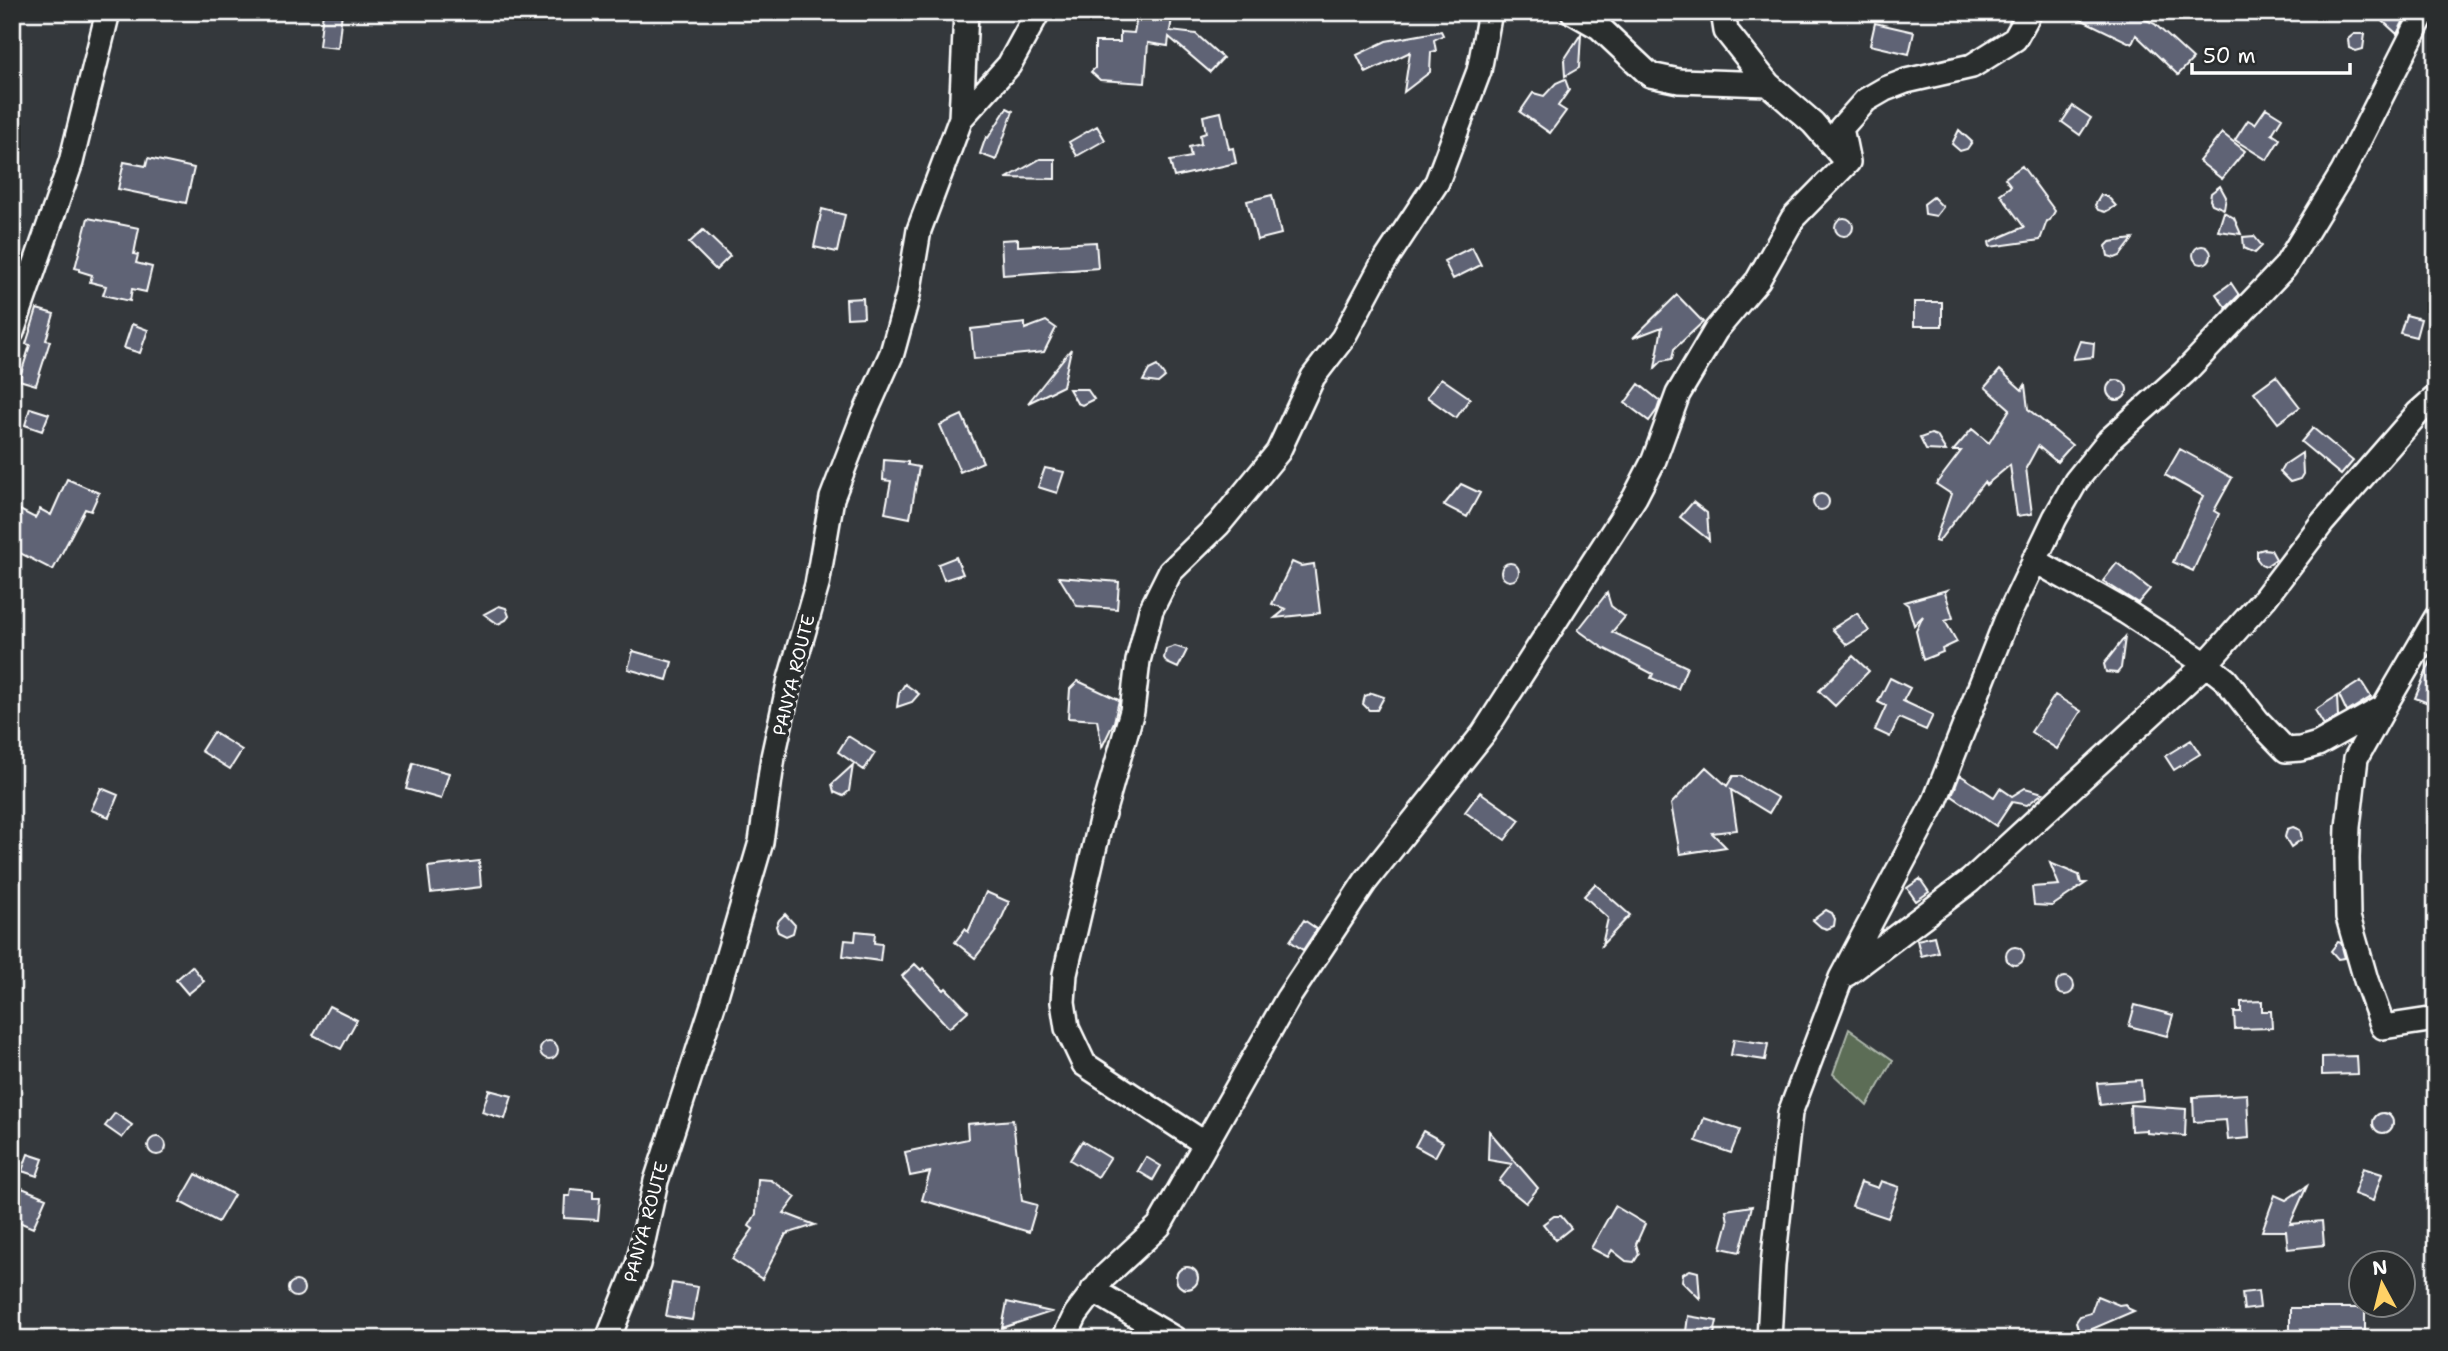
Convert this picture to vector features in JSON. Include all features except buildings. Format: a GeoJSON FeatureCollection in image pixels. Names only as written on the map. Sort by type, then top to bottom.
{"type":"FeatureCollection","features":[{"type":"Feature","properties":{"kind":"street"},"geometry":{"type":"LineString","coordinates":[[12,332],[71,162],[108,12]]}},
{"type":"Feature","properties":{"kind":"street","name":"PANYA ROUTE"},"geometry":{"type":"LineString","coordinates":[[608,1339],[638,1264],[656,1181],[714,1002],[761,842],[773,757],[790,679],[817,585],[832,498],[862,420],[892,353],[908,295],[919,230],[961,118],[966,12]]}},
{"type":"Feature","properties":{"kind":"street"},"geometry":{"type":"LineString","coordinates":[[961,118],[1009,65],[1038,12]]}},
{"type":"Feature","properties":{"kind":"street"},"geometry":{"type":"LineString","coordinates":[[1204,1143],[1084,1065],[1067,1028],[1063,1002],[1065,974],[1100,824],[1132,711],[1141,649],[1151,610],[1170,572],[1219,524],[1278,452],[1313,377],[1343,338],[1381,267],[1437,182],[1479,71],[1490,12]]}},
{"type":"Feature","properties":{"kind":"street"},"geometry":{"type":"LineString","coordinates":[[1573,12],[1599,27],[1650,75],[1679,81],[1768,84]]}},
{"type":"Feature","properties":{"kind":"street"},"geometry":{"type":"LineString","coordinates":[[1723,12],[1726,31],[1768,84],[1813,123],[1848,162]]}},
{"type":"Feature","properties":{"kind":"street"},"geometry":{"type":"LineString","coordinates":[[1848,162],[1841,128],[1866,100],[1906,81],[1972,66],[2015,39],[2030,12]]}},
{"type":"Feature","properties":{"kind":"street"},"geometry":{"type":"LineString","coordinates":[[1769,1339],[1773,1264],[1790,1113],[1842,978],[1935,801],[2006,621],[2034,561],[2076,481],[2109,440],[2184,373],[2286,267],[2343,172],[2424,12]]}},
{"type":"Feature","properties":{"kind":"street"},"geometry":{"type":"LineString","coordinates":[[1064,1339],[1076,1314],[1093,1290],[1159,1226],[1288,998],[1365,881],[1483,734],[1635,497],[1654,460],[1678,394],[1716,330],[1758,280],[1793,218],[1848,162]]}},
{"type":"Feature","properties":{"kind":"street"},"geometry":{"type":"LineString","coordinates":[[1842,978],[1970,881],[2206,664],[2265,598],[2322,523],[2418,413],[2436,397]]}},
{"type":"Feature","properties":{"kind":"street"},"geometry":{"type":"LineString","coordinates":[[2034,561],[2126,612],[2206,664],[2226,680],[2258,721],[2286,750],[2318,744],[2384,708]]}},
{"type":"Feature","properties":{"kind":"street"},"geometry":{"type":"LineString","coordinates":[[2436,618],[2356,758],[2348,827],[2348,917],[2383,1027],[2436,1019]]}},
{"type":"Feature","properties":{"kind":"street"},"geometry":{"type":"LineString","coordinates":[[1093,1290],[1175,1339]]}},
{"type":"Feature","properties":{"kind":"green space"},"geometry":{"type":"Polygon","coordinates":[[[1849,1029],[1893,1060],[1867,1106],[1833,1074],[1849,1029]]]}}]}
